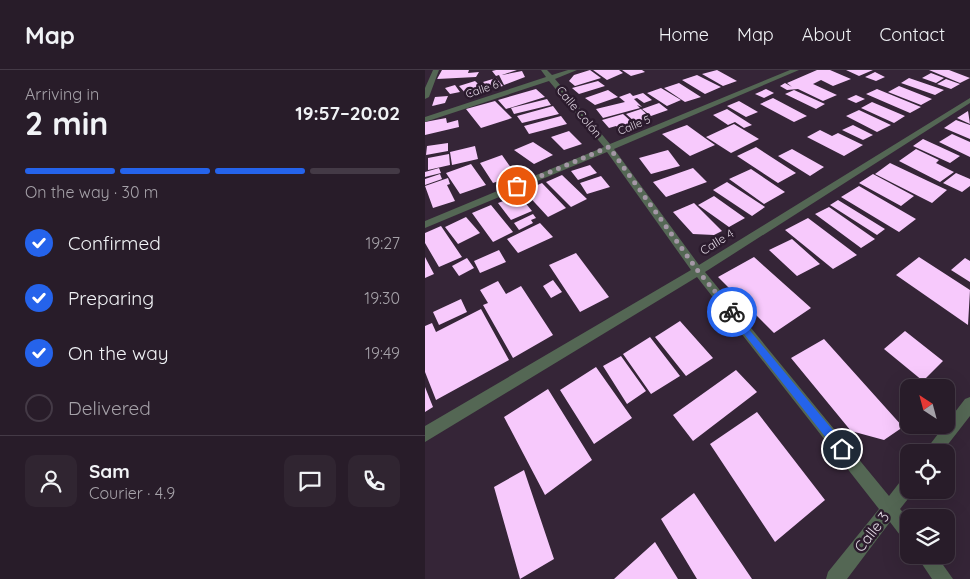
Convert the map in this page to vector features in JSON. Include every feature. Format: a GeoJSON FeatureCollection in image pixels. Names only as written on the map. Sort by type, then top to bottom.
{"type":"FeatureCollection","features":[{"type":"Feature","properties":{"kind":"street"},"geometry":{"type":"LineString","coordinates":[[425,97],[436,70]]}},
{"type":"Feature","properties":{"kind":"street","name":"Calle 6"},"geometry":{"type":"LineString","coordinates":[[425,120],[547,74],[574,70]]}},
{"type":"Feature","properties":{"kind":"street","name":"Calle 5"},"geometry":{"type":"LineString","coordinates":[[425,225],[796,70]]}},
{"type":"Feature","properties":{"kind":"street","name":"Calle Colón"},"geometry":{"type":"LineString","coordinates":[[547,74],[609,147],[698,271],[900,522]]}},
{"type":"Feature","properties":{"kind":"street","name":"Calle 4"},"geometry":{"type":"LineString","coordinates":[[425,434],[698,271],[970,100]]}},
{"type":"Feature","properties":{"kind":"street"},"geometry":{"type":"LineString","coordinates":[[939,444],[970,404]]}},
{"type":"Feature","properties":{"kind":"street","name":"Calle 3"},"geometry":{"type":"LineString","coordinates":[[835,579],[900,496]]}},
{"type":"Feature","properties":{"kind":"street"},"geometry":{"type":"LineString","coordinates":[[932,564],[944,579]]}},
{"type":"Feature","properties":{"kind":"building"},"geometry":{"type":"Polygon","coordinates":[[[442,70],[469,70],[468,73],[479,72],[476,77],[437,79],[442,70]]]}},
{"type":"Feature","properties":{"kind":"building"},"geometry":{"type":"Polygon","coordinates":[[[517,70],[502,75],[522,71],[525,77],[504,85],[499,75],[496,76],[492,71],[517,70]]]}},
{"type":"Feature","properties":{"kind":"building"},"geometry":{"type":"Polygon","coordinates":[[[590,70],[601,78],[575,86],[569,81],[574,75],[590,70]]]}},
{"type":"Feature","properties":{"kind":"building"},"geometry":{"type":"Polygon","coordinates":[[[593,70],[619,70],[623,73],[607,80],[593,70]]]}},
{"type":"Feature","properties":{"kind":"building"},"geometry":{"type":"Polygon","coordinates":[[[622,70],[642,70],[645,72],[631,76],[622,70]]]}},
{"type":"Feature","properties":{"kind":"building"},"geometry":{"type":"Polygon","coordinates":[[[717,70],[737,81],[723,86],[702,74],[717,70]]]}},
{"type":"Feature","properties":{"kind":"building"},"geometry":{"type":"Polygon","coordinates":[[[817,70],[830,70],[851,79],[833,86],[821,80],[813,84],[837,95],[823,101],[798,89],[787,90],[780,86],[785,83],[792,87],[787,83],[817,70]]]}},
{"type":"Feature","properties":{"kind":"building"},"geometry":{"type":"Polygon","coordinates":[[[846,70],[873,70],[859,76],[846,70]]]}},
{"type":"Feature","properties":{"kind":"building"},"geometry":{"type":"Polygon","coordinates":[[[929,70],[949,70],[970,78],[960,83],[929,70]]]}},
{"type":"Feature","properties":{"kind":"building"},"geometry":{"type":"Polygon","coordinates":[[[875,72],[885,77],[876,81],[865,77],[875,72]]]}},
{"type":"Feature","properties":{"kind":"building"},"geometry":{"type":"Polygon","coordinates":[[[931,73],[944,78],[936,83],[922,78],[931,73]]]}},
{"type":"Feature","properties":{"kind":"building"},"geometry":{"type":"Polygon","coordinates":[[[697,75],[721,87],[705,94],[682,80],[697,75]]]}},
{"type":"Feature","properties":{"kind":"building"},"geometry":{"type":"Polygon","coordinates":[[[496,78],[503,86],[490,89],[483,82],[496,78]]]}},
{"type":"Feature","properties":{"kind":"building"},"geometry":{"type":"Polygon","coordinates":[[[909,78],[944,90],[935,95],[901,83],[909,78]]]}},
{"type":"Feature","properties":{"kind":"building"},"geometry":{"type":"Polygon","coordinates":[[[946,79],[960,84],[951,89],[937,84],[946,79]]]}},
{"type":"Feature","properties":{"kind":"building"},"geometry":{"type":"Polygon","coordinates":[[[475,81],[486,91],[468,96],[459,86],[475,81]]]}},
{"type":"Feature","properties":{"kind":"building"},"geometry":{"type":"Polygon","coordinates":[[[598,81],[605,86],[579,94],[572,88],[598,81]]]}},
{"type":"Feature","properties":{"kind":"building"},"geometry":{"type":"Polygon","coordinates":[[[679,83],[701,97],[685,102],[664,88],[679,83]]]}},
{"type":"Feature","properties":{"kind":"building"},"geometry":{"type":"Polygon","coordinates":[[[455,85],[460,92],[450,94],[445,88],[455,85]]]}},
{"type":"Feature","properties":{"kind":"building"},"geometry":{"type":"Polygon","coordinates":[[[899,86],[932,99],[921,105],[888,92],[899,86]]]}},
{"type":"Feature","properties":{"kind":"building"},"geometry":{"type":"Polygon","coordinates":[[[661,88],[681,100],[667,106],[647,93],[661,88]]]}},
{"type":"Feature","properties":{"kind":"building"},"geometry":{"type":"Polygon","coordinates":[[[536,89],[545,97],[506,109],[498,100],[536,89]]]}},
{"type":"Feature","properties":{"kind":"building"},"geometry":{"type":"Polygon","coordinates":[[[766,89],[774,93],[764,98],[755,94],[766,89]]]}},
{"type":"Feature","properties":{"kind":"building"},"geometry":{"type":"Polygon","coordinates":[[[877,89],[921,107],[910,113],[866,94],[877,89]]]}},
{"type":"Feature","properties":{"kind":"building"},"geometry":{"type":"Polygon","coordinates":[[[608,90],[618,97],[595,105],[585,98],[608,90]]]}},
{"type":"Feature","properties":{"kind":"building"},"geometry":{"type":"Polygon","coordinates":[[[794,90],[825,104],[816,109],[785,94],[794,90]]]}},
{"type":"Feature","properties":{"kind":"building"},"geometry":{"type":"Polygon","coordinates":[[[630,93],[633,96],[643,93],[652,100],[644,103],[637,98],[634,99],[642,107],[637,105],[640,108],[603,118],[596,109],[625,102],[619,97],[630,93]]]}},
{"type":"Feature","properties":{"kind":"building"},"geometry":{"type":"Polygon","coordinates":[[[856,95],[865,99],[856,103],[847,99],[856,95]]]}},
{"type":"Feature","properties":{"kind":"building"},"geometry":{"type":"Polygon","coordinates":[[[448,96],[445,103],[432,106],[435,97],[448,96]]]}},
{"type":"Feature","properties":{"kind":"building"},"geometry":{"type":"Polygon","coordinates":[[[773,98],[807,116],[794,122],[760,104],[773,98]]]}},
{"type":"Feature","properties":{"kind":"building"},"geometry":{"type":"Polygon","coordinates":[[[547,99],[551,105],[514,114],[511,108],[547,99]]]}},
{"type":"Feature","properties":{"kind":"building"},"geometry":{"type":"Polygon","coordinates":[[[495,101],[512,118],[481,128],[466,109],[495,101]]]}},
{"type":"Feature","properties":{"kind":"building"},"geometry":{"type":"Polygon","coordinates":[[[739,101],[758,112],[746,117],[727,106],[739,101]]]}},
{"type":"Feature","properties":{"kind":"building"},"geometry":{"type":"Polygon","coordinates":[[[872,102],[905,116],[894,123],[861,108],[872,102]]]}},
{"type":"Feature","properties":{"kind":"building"},"geometry":{"type":"Polygon","coordinates":[[[659,103],[668,110],[651,116],[642,109],[659,103]]]}},
{"type":"Feature","properties":{"kind":"building"},"geometry":{"type":"Polygon","coordinates":[[[553,106],[559,114],[522,123],[517,116],[553,106]]]}},
{"type":"Feature","properties":{"kind":"building"},"geometry":{"type":"Polygon","coordinates":[[[641,109],[651,118],[635,122],[626,114],[641,109]]]}},
{"type":"Feature","properties":{"kind":"building"},"geometry":{"type":"Polygon","coordinates":[[[727,109],[752,125],[744,128],[735,122],[728,125],[713,115],[727,109]]]}},
{"type":"Feature","properties":{"kind":"building"},"geometry":{"type":"Polygon","coordinates":[[[859,110],[891,125],[877,132],[846,116],[859,110]]]}},
{"type":"Feature","properties":{"kind":"building"},"geometry":{"type":"Polygon","coordinates":[[[968,111],[970,124],[957,118],[968,111]]]}},
{"type":"Feature","properties":{"kind":"building"},"geometry":{"type":"Polygon","coordinates":[[[623,114],[634,124],[619,128],[616,126],[609,128],[602,120],[623,114]]]}},
{"type":"Feature","properties":{"kind":"building"},"geometry":{"type":"Polygon","coordinates":[[[561,116],[567,124],[529,134],[524,126],[561,116]]]}},
{"type":"Feature","properties":{"kind":"building"},"geometry":{"type":"Polygon","coordinates":[[[446,118],[447,123],[458,120],[459,127],[425,135],[425,122],[446,118]]]}},
{"type":"Feature","properties":{"kind":"building"},"geometry":{"type":"Polygon","coordinates":[[[956,120],[970,125],[970,139],[944,128],[956,120]]]}},
{"type":"Feature","properties":{"kind":"building"},"geometry":{"type":"Polygon","coordinates":[[[734,124],[759,139],[731,153],[706,137],[734,124]]]}},
{"type":"Feature","properties":{"kind":"building"},"geometry":{"type":"Polygon","coordinates":[[[687,125],[715,145],[690,156],[662,134],[687,125]]]}},
{"type":"Feature","properties":{"kind":"building"},"geometry":{"type":"Polygon","coordinates":[[[853,125],[873,135],[863,140],[842,130],[853,125]]]}},
{"type":"Feature","properties":{"kind":"building"},"geometry":{"type":"Polygon","coordinates":[[[820,130],[832,136],[838,133],[863,145],[844,156],[807,137],[820,130]]]}},
{"type":"Feature","properties":{"kind":"building"},"geometry":{"type":"Polygon","coordinates":[[[569,131],[582,144],[564,150],[551,137],[569,131]]]}},
{"type":"Feature","properties":{"kind":"building"},"geometry":{"type":"Polygon","coordinates":[[[952,134],[970,142],[970,157],[939,142],[952,134]]]}},
{"type":"Feature","properties":{"kind":"building"},"geometry":{"type":"Polygon","coordinates":[[[923,139],[960,156],[950,163],[913,146],[923,139]]]}},
{"type":"Feature","properties":{"kind":"building"},"geometry":{"type":"Polygon","coordinates":[[[533,142],[553,155],[534,164],[514,150],[533,142]]]}},
{"type":"Feature","properties":{"kind":"building"},"geometry":{"type":"Polygon","coordinates":[[[448,143],[448,151],[426,155],[427,146],[448,143]]]}},
{"type":"Feature","properties":{"kind":"building"},"geometry":{"type":"Polygon","coordinates":[[[475,146],[478,159],[452,165],[450,152],[475,146]]]}},
{"type":"Feature","properties":{"kind":"building"},"geometry":{"type":"Polygon","coordinates":[[[756,147],[796,173],[778,183],[737,156],[756,147]]]}},
{"type":"Feature","properties":{"kind":"building"},"geometry":{"type":"Polygon","coordinates":[[[792,149],[824,167],[810,176],[778,156],[792,149]]]}},
{"type":"Feature","properties":{"kind":"building"},"geometry":{"type":"Polygon","coordinates":[[[916,149],[939,160],[936,163],[954,172],[940,182],[899,161],[916,149]]]}},
{"type":"Feature","properties":{"kind":"building"},"geometry":{"type":"Polygon","coordinates":[[[668,150],[680,166],[651,174],[639,158],[668,150]]]}},
{"type":"Feature","properties":{"kind":"building"},"geometry":{"type":"Polygon","coordinates":[[[449,154],[450,165],[428,170],[428,158],[449,154]]]}},
{"type":"Feature","properties":{"kind":"building"},"geometry":{"type":"Polygon","coordinates":[[[502,155],[516,175],[493,183],[480,163],[502,155]]]}},
{"type":"Feature","properties":{"kind":"building"},"geometry":{"type":"Polygon","coordinates":[[[890,163],[947,190],[932,203],[875,174],[890,163]]]}},
{"type":"Feature","properties":{"kind":"building"},"geometry":{"type":"Polygon","coordinates":[[[471,164],[486,185],[460,194],[446,173],[471,164]]]}},
{"type":"Feature","properties":{"kind":"building"},"geometry":{"type":"Polygon","coordinates":[[[590,165],[597,173],[578,180],[571,171],[590,165]]]}},
{"type":"Feature","properties":{"kind":"building"},"geometry":{"type":"Polygon","coordinates":[[[439,168],[441,173],[425,177],[425,172],[439,168]]]}},
{"type":"Feature","properties":{"kind":"building"},"geometry":{"type":"Polygon","coordinates":[[[693,168],[707,182],[666,197],[653,182],[693,168]]]}},
{"type":"Feature","properties":{"kind":"building"},"geometry":{"type":"Polygon","coordinates":[[[751,169],[785,192],[764,204],[729,179],[751,169]]]}},
{"type":"Feature","properties":{"kind":"building"},"geometry":{"type":"Polygon","coordinates":[[[956,173],[970,179],[970,186],[962,192],[943,183],[956,173]]]}},
{"type":"Feature","properties":{"kind":"building"},"geometry":{"type":"Polygon","coordinates":[[[440,174],[442,179],[425,185],[425,179],[440,174]]]}},
{"type":"Feature","properties":{"kind":"building"},"geometry":{"type":"Polygon","coordinates":[[[873,174],[914,196],[901,206],[859,183],[873,174]]]}},
{"type":"Feature","properties":{"kind":"building"},"geometry":{"type":"Polygon","coordinates":[[[562,175],[587,199],[571,207],[546,182],[562,175]]]}},
{"type":"Feature","properties":{"kind":"building"},"geometry":{"type":"Polygon","coordinates":[[[601,176],[610,187],[587,194],[580,183],[601,176]]]}},
{"type":"Feature","properties":{"kind":"building"},"geometry":{"type":"Polygon","coordinates":[[[448,178],[450,184],[447,185],[455,201],[433,208],[425,186],[448,178]]]}},
{"type":"Feature","properties":{"kind":"building"},"geometry":{"type":"Polygon","coordinates":[[[727,182],[765,207],[752,216],[713,190],[727,182]]]}},
{"type":"Feature","properties":{"kind":"building"},"geometry":{"type":"Polygon","coordinates":[[[542,183],[566,208],[548,217],[524,191],[542,183]]]}},
{"type":"Feature","properties":{"kind":"building"},"geometry":{"type":"Polygon","coordinates":[[[859,186],[916,219],[899,232],[841,197],[859,186]]]}},
{"type":"Feature","properties":{"kind":"building"},"geometry":{"type":"Polygon","coordinates":[[[519,195],[532,211],[511,220],[498,203],[519,195]]]}},
{"type":"Feature","properties":{"kind":"building"},"geometry":{"type":"Polygon","coordinates":[[[714,196],[745,218],[729,227],[698,205],[714,196]]]}},
{"type":"Feature","properties":{"kind":"building"},"geometry":{"type":"Polygon","coordinates":[[[838,200],[885,229],[877,235],[830,205],[838,200]]]}},
{"type":"Feature","properties":{"kind":"building"},"geometry":{"type":"Polygon","coordinates":[[[694,203],[722,231],[714,235],[693,234],[673,212],[694,203]]]}},
{"type":"Feature","properties":{"kind":"building"},"geometry":{"type":"Polygon","coordinates":[[[491,205],[513,232],[493,242],[472,213],[491,205]]]}},
{"type":"Feature","properties":{"kind":"building"},"geometry":{"type":"Polygon","coordinates":[[[829,207],[875,239],[861,248],[815,214],[829,207]]]}},
{"type":"Feature","properties":{"kind":"building"},"geometry":{"type":"Polygon","coordinates":[[[533,214],[536,218],[531,220],[533,223],[519,230],[514,223],[533,214]]]}},
{"type":"Feature","properties":{"kind":"building"},"geometry":{"type":"Polygon","coordinates":[[[466,217],[480,233],[458,244],[445,227],[466,217]]]}},
{"type":"Feature","properties":{"kind":"building"},"geometry":{"type":"Polygon","coordinates":[[[808,218],[857,255],[833,269],[785,230],[808,218]]]}},
{"type":"Feature","properties":{"kind":"building"},"geometry":{"type":"Polygon","coordinates":[[[540,223],[553,237],[518,253],[507,239],[540,223]]]}},
{"type":"Feature","properties":{"kind":"building"},"geometry":{"type":"Polygon","coordinates":[[[441,226],[462,257],[439,267],[425,243],[425,233],[441,226]]]}},
{"type":"Feature","properties":{"kind":"building"},"geometry":{"type":"Polygon","coordinates":[[[792,239],[820,264],[797,276],[769,250],[792,239]]]}},
{"type":"Feature","properties":{"kind":"building"},"geometry":{"type":"Polygon","coordinates":[[[499,250],[506,262],[480,273],[474,261],[499,250]]]}},
{"type":"Feature","properties":{"kind":"building"},"geometry":{"type":"Polygon","coordinates":[[[576,253],[609,297],[580,312],[549,265],[576,253]]]}},
{"type":"Feature","properties":{"kind":"building"},"geometry":{"type":"Polygon","coordinates":[[[425,257],[434,274],[425,278],[425,257]]]}},
{"type":"Feature","properties":{"kind":"building"},"geometry":{"type":"Polygon","coordinates":[[[754,257],[811,308],[774,333],[718,277],[754,257]]]}},
{"type":"Feature","properties":{"kind":"building"},"geometry":{"type":"Polygon","coordinates":[[[919,257],[970,290],[968,325],[896,275],[919,257]]]}},
{"type":"Feature","properties":{"kind":"building"},"geometry":{"type":"Polygon","coordinates":[[[467,258],[474,268],[459,276],[452,266],[467,258]]]}},
{"type":"Feature","properties":{"kind":"building"},"geometry":{"type":"Polygon","coordinates":[[[965,258],[970,261],[970,282],[951,270],[965,258]]]}},
{"type":"Feature","properties":{"kind":"building"},"geometry":{"type":"Polygon","coordinates":[[[553,280],[562,292],[551,298],[543,286],[553,280]]]}},
{"type":"Feature","properties":{"kind":"building"},"geometry":{"type":"Polygon","coordinates":[[[498,281],[506,294],[521,286],[553,335],[513,358],[483,305],[488,303],[480,290],[498,281]]]}},
{"type":"Feature","properties":{"kind":"building"},"geometry":{"type":"Polygon","coordinates":[[[461,299],[467,312],[439,325],[433,312],[461,299]]]}},
{"type":"Feature","properties":{"kind":"building"},"geometry":{"type":"Polygon","coordinates":[[[481,309],[509,360],[436,400],[425,372],[425,326],[432,323],[436,332],[481,309]]]}},
{"type":"Feature","properties":{"kind":"building"},"geometry":{"type":"Polygon","coordinates":[[[680,321],[713,358],[686,376],[655,337],[680,321]]]}},
{"type":"Feature","properties":{"kind":"building"},"geometry":{"type":"Polygon","coordinates":[[[905,331],[943,361],[925,379],[921,379],[884,349],[905,331]]]}},
{"type":"Feature","properties":{"kind":"building"},"geometry":{"type":"Polygon","coordinates":[[[650,337],[680,376],[651,394],[623,354],[650,337]]]}},
{"type":"Feature","properties":{"kind":"building"},"geometry":{"type":"Polygon","coordinates":[[[824,339],[900,424],[900,429],[884,440],[851,431],[791,358],[824,339]]]}},
{"type":"Feature","properties":{"kind":"building"},"geometry":{"type":"Polygon","coordinates":[[[621,356],[646,391],[627,404],[603,366],[621,356]]]}},
{"type":"Feature","properties":{"kind":"building"},"geometry":{"type":"Polygon","coordinates":[[[596,367],[632,418],[594,444],[560,390],[596,367]]]}},
{"type":"Feature","properties":{"kind":"building"},"geometry":{"type":"Polygon","coordinates":[[[736,370],[757,392],[693,441],[673,415],[736,370]]]}},
{"type":"Feature","properties":{"kind":"building"},"geometry":{"type":"Polygon","coordinates":[[[425,387],[433,407],[425,412],[425,387]]]}},
{"type":"Feature","properties":{"kind":"building"},"geometry":{"type":"Polygon","coordinates":[[[548,389],[592,460],[545,495],[504,417],[548,389]]]}},
{"type":"Feature","properties":{"kind":"building"},"geometry":{"type":"Polygon","coordinates":[[[757,412],[825,500],[775,542],[710,444],[757,412]]]}},
{"type":"Feature","properties":{"kind":"building"},"geometry":{"type":"Polygon","coordinates":[[[524,470],[554,559],[520,579],[494,487],[524,470]]]}},
{"type":"Feature","properties":{"kind":"building"},"geometry":{"type":"Polygon","coordinates":[[[694,493],[752,579],[697,579],[661,519],[694,493]]]}},
{"type":"Feature","properties":{"kind":"building"},"geometry":{"type":"Polygon","coordinates":[[[655,542],[678,579],[614,579],[655,542]]]}},
{"type":"Feature","properties":{"kind":"way so far"},"geometry":{"type":"LineString","coordinates":[[517,186],[609,147],[698,271],[732,312]]}},
{"type":"Feature","properties":{"kind":"route"},"geometry":{"type":"LineString","coordinates":[[732,312],[842,449]]}}]}
